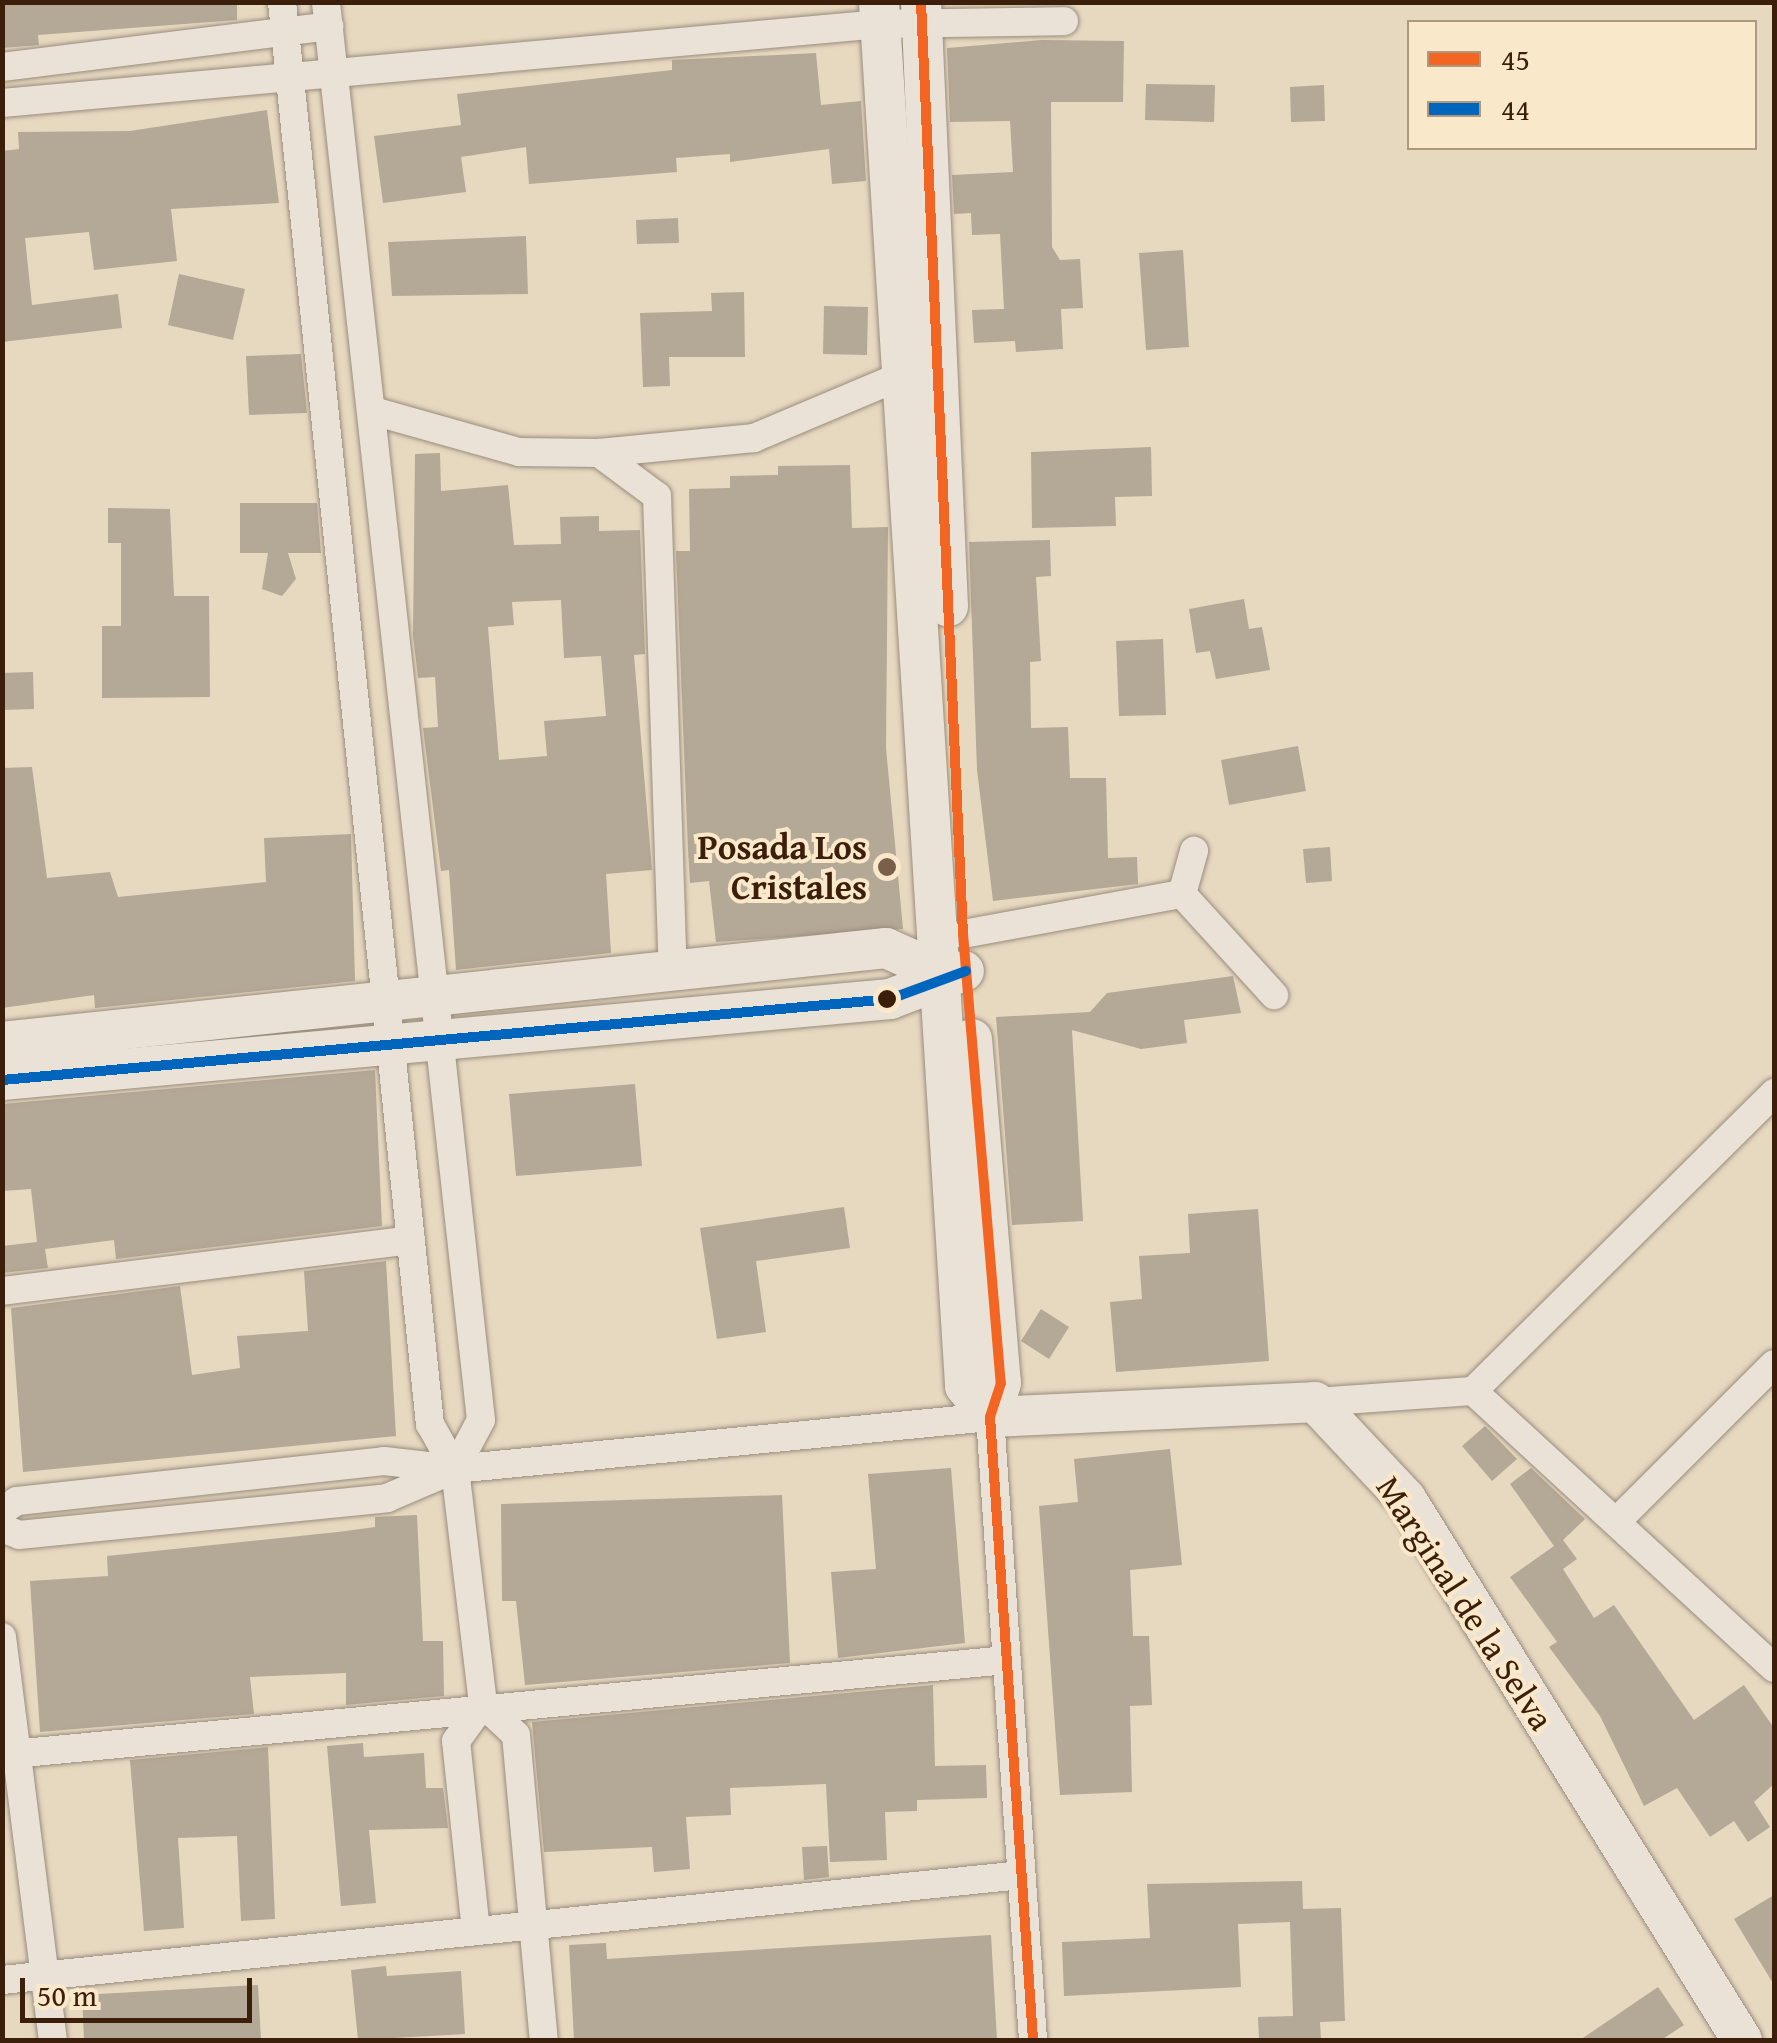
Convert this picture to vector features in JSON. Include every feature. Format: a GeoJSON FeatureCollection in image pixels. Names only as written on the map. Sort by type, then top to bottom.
{"type":"FeatureCollection","features":[{"type":"Feature","properties":{"kind":"street"},"geometry":{"type":"LineString","coordinates":[[282,2],[430,1424],[455,1469],[483,1704],[516,1734],[544,2040]]}},
{"type":"Feature","properties":{"kind":"street"},"geometry":{"type":"LineString","coordinates":[[922,12],[957,959],[965,1386],[990,1417],[1034,2040]]}},
{"type":"Feature","properties":{"kind":"street"},"geometry":{"type":"LineString","coordinates":[[880,13],[901,376],[957,959]]}},
{"type":"Feature","properties":{"kind":"street"},"geometry":{"type":"LineString","coordinates":[[2,103],[290,74],[334,74],[880,13],[1064,21]]}},
{"type":"Feature","properties":{"kind":"street"},"geometry":{"type":"LineString","coordinates":[[2,67],[285,31],[327,14],[374,411],[480,1420],[455,1469],[387,1498],[18,1535],[2,1528]]}},
{"type":"Feature","properties":{"kind":"street"},"geometry":{"type":"LineString","coordinates":[[374,411],[519,452],[599,454],[754,438],[901,376]]}},
{"type":"Feature","properties":{"kind":"street"},"geometry":{"type":"LineString","coordinates":[[599,454],[657,496],[673,970]]}},
{"type":"Feature","properties":{"kind":"street"},"geometry":{"type":"LineString","coordinates":[[1182,894],[1194,851]]}},
{"type":"Feature","properties":{"kind":"street"},"geometry":{"type":"LineString","coordinates":[[2,1080],[890,999],[957,959],[1182,894]]}},
{"type":"Feature","properties":{"kind":"street"},"geometry":{"type":"LineString","coordinates":[[1182,894],[1274,995]]}},
{"type":"Feature","properties":{"kind":"street"},"geometry":{"type":"LineString","coordinates":[[2,1042],[886,948],[957,959]]}},
{"type":"Feature","properties":{"kind":"street"},"geometry":{"type":"LineString","coordinates":[[2,1511],[17,1500],[384,1460],[455,1469],[990,1417],[1473,1391],[1774,1092]]}},
{"type":"Feature","properties":{"kind":"street"},"geometry":{"type":"LineString","coordinates":[[2,1291],[410,1240]]}},
{"type":"Feature","properties":{"kind":"street"},"geometry":{"type":"LineString","coordinates":[[1620,1520],[1774,1364]]}},
{"type":"Feature","properties":{"kind":"street"},"geometry":{"type":"LineString","coordinates":[[1473,1391],[1620,1520],[1774,1668]]}},
{"type":"Feature","properties":{"kind":"street","name":"Marginal de la Selva"},"geometry":{"type":"LineString","coordinates":[[1316,1402],[1406,1500],[1742,2040]]}},
{"type":"Feature","properties":{"kind":"street"},"geometry":{"type":"LineString","coordinates":[[2,1637],[10,1754],[53,2040]]}},
{"type":"Feature","properties":{"kind":"street"},"geometry":{"type":"LineString","coordinates":[[10,1754],[483,1704],[1007,1660]]}},
{"type":"Feature","properties":{"kind":"street"},"geometry":{"type":"LineString","coordinates":[[476,1930],[456,1741],[483,1704]]}},
{"type":"Feature","properties":{"kind":"street"},"geometry":{"type":"LineString","coordinates":[[2,1980],[1022,1875]]}},
{"type":"Feature","properties":{"kind":"building"},"geometry":{"type":"Polygon","coordinates":[[[2,2],[237,2],[237,20],[38,35],[39,45],[2,48],[2,2]]]}},
{"type":"Feature","properties":{"kind":"building"},"geometry":{"type":"Polygon","coordinates":[[[1042,40],[1124,41],[1123,102],[1051,102],[1052,247],[1060,260],[1080,259],[1083,308],[1061,309],[1063,349],[1016,352],[1015,341],[974,343],[972,310],[1004,309],[1000,234],[972,235],[971,213],[954,214],[952,175],[1013,172],[1010,121],[950,122],[947,48],[1042,40]]]}},
{"type":"Feature","properties":{"kind":"building"},"geometry":{"type":"Polygon","coordinates":[[[816,53],[821,105],[861,101],[866,181],[832,184],[829,149],[730,162],[730,154],[676,158],[677,172],[529,184],[526,147],[461,157],[466,192],[383,203],[374,136],[461,125],[457,94],[672,70],[672,60],[816,53]]]}},
{"type":"Feature","properties":{"kind":"building"},"geometry":{"type":"Polygon","coordinates":[[[1146,84],[1215,85],[1214,122],[1145,120],[1146,84]]]}},
{"type":"Feature","properties":{"kind":"building"},"geometry":{"type":"Polygon","coordinates":[[[1324,85],[1325,121],[1291,122],[1290,87],[1324,85]]]}},
{"type":"Feature","properties":{"kind":"building"},"geometry":{"type":"Polygon","coordinates":[[[267,110],[279,203],[171,209],[177,261],[94,270],[89,232],[25,238],[32,305],[118,294],[122,328],[2,342],[2,151],[19,149],[18,132],[130,131],[267,110]]]}},
{"type":"Feature","properties":{"kind":"building"},"geometry":{"type":"Polygon","coordinates":[[[678,218],[679,243],[637,244],[636,220],[678,218]]]}},
{"type":"Feature","properties":{"kind":"building"},"geometry":{"type":"Polygon","coordinates":[[[526,236],[528,294],[392,296],[388,242],[526,236]]]}},
{"type":"Feature","properties":{"kind":"building"},"geometry":{"type":"Polygon","coordinates":[[[1183,250],[1189,347],[1146,350],[1139,253],[1183,250]]]}},
{"type":"Feature","properties":{"kind":"building"},"geometry":{"type":"Polygon","coordinates":[[[179,274],[245,289],[233,340],[168,325],[179,274]]]}},
{"type":"Feature","properties":{"kind":"building"},"geometry":{"type":"Polygon","coordinates":[[[744,292],[745,357],[669,357],[670,386],[643,387],[640,313],[712,311],[711,293],[744,292]]]}},
{"type":"Feature","properties":{"kind":"building"},"geometry":{"type":"Polygon","coordinates":[[[824,306],[868,307],[867,355],[823,354],[824,306]]]}},
{"type":"Feature","properties":{"kind":"building"},"geometry":{"type":"Polygon","coordinates":[[[301,354],[307,413],[249,415],[246,356],[301,354]]]}},
{"type":"Feature","properties":{"kind":"building"},"geometry":{"type":"Polygon","coordinates":[[[1151,447],[1152,496],[1115,497],[1116,526],[1032,528],[1031,452],[1151,447]]]}},
{"type":"Feature","properties":{"kind":"building"},"geometry":{"type":"Polygon","coordinates":[[[440,453],[441,491],[508,485],[514,545],[561,544],[560,517],[599,516],[599,531],[640,530],[645,654],[634,655],[652,870],[606,874],[611,953],[456,970],[449,870],[441,871],[423,728],[438,727],[435,677],[418,678],[413,635],[415,454],[440,453]],[[561,600],[512,602],[514,625],[488,627],[499,760],[547,756],[544,721],[606,716],[601,656],[564,658],[561,600]]]}},
{"type":"Feature","properties":{"kind":"building"},"geometry":{"type":"Polygon","coordinates":[[[850,465],[852,528],[888,527],[886,748],[903,929],[716,942],[709,881],[690,883],[688,850],[676,551],[690,551],[689,489],[730,488],[730,476],[778,475],[778,466],[850,465]]]}},
{"type":"Feature","properties":{"kind":"building"},"geometry":{"type":"Polygon","coordinates":[[[240,503],[317,503],[321,553],[288,553],[296,579],[282,596],[262,589],[268,553],[240,553],[240,503]]]}},
{"type":"Feature","properties":{"kind":"building"},"geometry":{"type":"Polygon","coordinates":[[[108,508],[170,509],[174,596],[209,596],[210,697],[102,698],[102,626],[121,626],[121,543],[108,543],[108,508]]]}},
{"type":"Feature","properties":{"kind":"building"},"geometry":{"type":"Polygon","coordinates":[[[1050,540],[1051,576],[1036,577],[1041,661],[1030,662],[1031,728],[1068,727],[1070,778],[1106,778],[1108,858],[1137,857],[1138,884],[993,901],[977,770],[969,542],[1050,540]]]}},
{"type":"Feature","properties":{"kind":"building"},"geometry":{"type":"Polygon","coordinates":[[[1244,599],[1249,629],[1262,627],[1270,670],[1216,679],[1210,651],[1196,653],[1189,609],[1244,599]]]}},
{"type":"Feature","properties":{"kind":"building"},"geometry":{"type":"Polygon","coordinates":[[[1163,639],[1166,715],[1119,716],[1116,641],[1163,639]]]}},
{"type":"Feature","properties":{"kind":"building"},"geometry":{"type":"Polygon","coordinates":[[[33,672],[34,709],[2,710],[2,673],[33,672]]]}},
{"type":"Feature","properties":{"kind":"building"},"geometry":{"type":"Polygon","coordinates":[[[1298,746],[1306,791],[1229,805],[1221,760],[1298,746]]]}},
{"type":"Feature","properties":{"kind":"building"},"geometry":{"type":"Polygon","coordinates":[[[32,767],[47,878],[110,872],[118,897],[266,882],[264,838],[351,834],[355,981],[95,1008],[94,995],[2,1008],[2,768],[32,767]]]}},
{"type":"Feature","properties":{"kind":"building"},"geometry":{"type":"Polygon","coordinates":[[[1330,847],[1332,881],[1306,883],[1303,849],[1330,847]]]}},
{"type":"Feature","properties":{"kind":"building"},"geometry":{"type":"Polygon","coordinates":[[[1233,976],[1241,1013],[1184,1020],[1187,1043],[1141,1049],[1072,1030],[1083,1221],[1012,1225],[996,1017],[1090,1012],[1107,993],[1233,976]]]}},
{"type":"Feature","properties":{"kind":"building"},"geometry":{"type":"Polygon","coordinates":[[[375,1070],[382,1226],[116,1259],[114,1240],[45,1249],[48,1268],[2,1273],[2,1246],[37,1242],[31,1189],[2,1191],[2,1104],[375,1070]]]}},
{"type":"Feature","properties":{"kind":"building"},"geometry":{"type":"Polygon","coordinates":[[[635,1084],[642,1166],[516,1176],[509,1094],[635,1084]]]}},
{"type":"Feature","properties":{"kind":"building"},"geometry":{"type":"Polygon","coordinates":[[[844,1207],[850,1248],[756,1261],[766,1332],[717,1339],[700,1228],[844,1207]]]}},
{"type":"Feature","properties":{"kind":"building"},"geometry":{"type":"Polygon","coordinates":[[[1258,1209],[1269,1361],[1116,1372],[1110,1302],[1142,1299],[1139,1256],[1190,1253],[1188,1214],[1258,1209]]]}},
{"type":"Feature","properties":{"kind":"building"},"geometry":{"type":"Polygon","coordinates":[[[386,1261],[396,1436],[23,1472],[11,1308],[180,1286],[192,1375],[240,1368],[237,1336],[308,1331],[304,1271],[386,1261]]]}},
{"type":"Feature","properties":{"kind":"building"},"geometry":{"type":"Polygon","coordinates":[[[1041,1309],[1069,1327],[1049,1359],[1021,1341],[1041,1309]]]}},
{"type":"Feature","properties":{"kind":"building"},"geometry":{"type":"Polygon","coordinates":[[[1485,1426],[1517,1459],[1492,1481],[1462,1446],[1485,1426]]]}},
{"type":"Feature","properties":{"kind":"building"},"geometry":{"type":"Polygon","coordinates":[[[1170,1449],[1182,1565],[1130,1570],[1133,1636],[1149,1636],[1152,1705],[1130,1706],[1132,1792],[1060,1795],[1039,1506],[1078,1502],[1074,1459],[1170,1449]]]}},
{"type":"Feature","properties":{"kind":"building"},"geometry":{"type":"Polygon","coordinates":[[[951,1468],[965,1643],[838,1658],[831,1572],[876,1569],[868,1474],[951,1468]]]}},
{"type":"Feature","properties":{"kind":"building"},"geometry":{"type":"Polygon","coordinates":[[[1531,1468],[1585,1519],[1563,1540],[1577,1559],[1563,1569],[1594,1618],[1614,1605],[1694,1720],[1744,1685],[1774,1728],[1774,1784],[1754,1802],[1770,1827],[1748,1842],[1734,1821],[1710,1837],[1677,1788],[1644,1806],[1600,1716],[1549,1647],[1557,1642],[1510,1577],[1554,1546],[1510,1484],[1531,1468]]]}},
{"type":"Feature","properties":{"kind":"building"},"geometry":{"type":"Polygon","coordinates":[[[782,1495],[790,1663],[525,1685],[516,1601],[502,1601],[501,1504],[782,1495]]]}},
{"type":"Feature","properties":{"kind":"building"},"geometry":{"type":"Polygon","coordinates":[[[417,1515],[423,1641],[443,1641],[444,1696],[346,1705],[346,1673],[250,1677],[254,1714],[40,1732],[30,1581],[108,1576],[107,1556],[338,1532],[375,1527],[375,1517],[417,1515]]]}},
{"type":"Feature","properties":{"kind":"building"},"geometry":{"type":"Polygon","coordinates":[[[933,1685],[935,1766],[986,1765],[987,1798],[917,1800],[917,1811],[885,1812],[887,1860],[830,1862],[826,1784],[730,1788],[731,1815],[686,1817],[690,1869],[654,1872],[652,1847],[544,1852],[532,1722],[933,1685]]]}},
{"type":"Feature","properties":{"kind":"building"},"geometry":{"type":"Polygon","coordinates":[[[363,1743],[364,1757],[424,1753],[426,1788],[443,1788],[448,1828],[369,1830],[376,1903],[341,1906],[327,1746],[363,1743]]]}},
{"type":"Feature","properties":{"kind":"building"},"geometry":{"type":"Polygon","coordinates":[[[268,1747],[275,1919],[241,1921],[237,1836],[178,1838],[184,1928],[144,1931],[130,1760],[268,1747]]]}},
{"type":"Feature","properties":{"kind":"building"},"geometry":{"type":"Polygon","coordinates":[[[827,1846],[829,1877],[804,1880],[802,1847],[827,1846]]]}},
{"type":"Feature","properties":{"kind":"building"},"geometry":{"type":"Polygon","coordinates":[[[1302,1881],[1303,1909],[1341,1908],[1345,2021],[1320,2022],[1321,2040],[1259,2040],[1258,2017],[1293,2016],[1290,1922],[1238,1924],[1241,1987],[1064,1996],[1062,1942],[1150,1938],[1147,1884],[1302,1881]]]}},
{"type":"Feature","properties":{"kind":"building"},"geometry":{"type":"Polygon","coordinates":[[[1774,1895],[1774,1985],[1734,1919],[1774,1895]]]}},
{"type":"Feature","properties":{"kind":"building"},"geometry":{"type":"Polygon","coordinates":[[[991,1935],[997,2040],[574,2040],[569,1945],[606,1943],[607,1959],[991,1935]]]}},
{"type":"Feature","properties":{"kind":"building"},"geometry":{"type":"Polygon","coordinates":[[[386,1966],[387,1976],[461,1971],[465,2034],[358,2040],[351,1970],[386,1966]]]}},
{"type":"Feature","properties":{"kind":"building"},"geometry":{"type":"Polygon","coordinates":[[[258,1985],[261,2040],[84,2040],[82,1995],[258,1985]]]}},
{"type":"Feature","properties":{"kind":"building"},"geometry":{"type":"Polygon","coordinates":[[[1658,1987],[1684,2025],[1661,2040],[1580,2040],[1658,1987]]]}},
{"type":"Feature","properties":{"kind":"transit line","name":"45"},"geometry":{"type":"LineString","coordinates":[[921,2],[963,934],[1001,1383],[990,1417],[1033,2040]]}},
{"type":"Feature","properties":{"kind":"transit line","name":"44"},"geometry":{"type":"LineString","coordinates":[[2,1080],[890,999],[966,971]]}},
{"type":"Feature","properties":{"kind":"place","name":"Posada Los Cristales"},"geometry":{"type":"Point","coordinates":[887,867]}}]}
